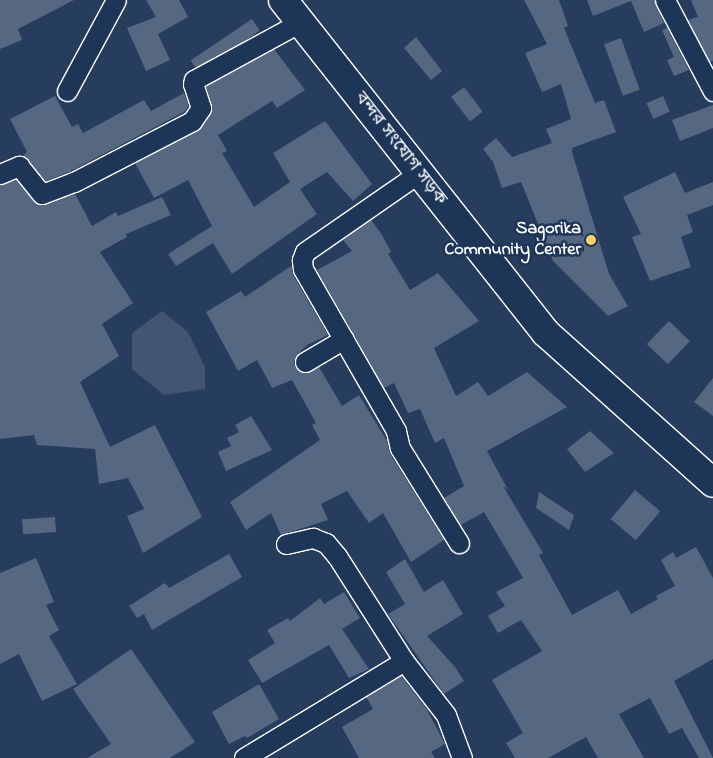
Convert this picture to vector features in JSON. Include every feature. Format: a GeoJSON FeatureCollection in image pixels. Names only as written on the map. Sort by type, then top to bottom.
{"type":"FeatureCollection","features":[{"type":"Feature","properties":{"kind":"highway","name":"বন্দর সংযোগ সড়ক"},"geometry":{"type":"LineString","coordinates":[[283,0],[301,11],[538,302],[713,461]]}},
{"type":"Feature","properties":{"kind":"highway","name":"বন্দর সংযোগ সড়ক"},"geometry":{"type":"LineString","coordinates":[[301,11],[419,173],[546,333],[713,483]]}},
{"type":"Feature","properties":{"kind":"street"},"geometry":{"type":"LineString","coordinates":[[67,91],[116,0]]}},
{"type":"Feature","properties":{"kind":"street"},"geometry":{"type":"LineString","coordinates":[[665,0],[713,90]]}},
{"type":"Feature","properties":{"kind":"street"},"geometry":{"type":"LineString","coordinates":[[0,174],[19,166],[42,194],[74,182],[192,120],[201,108],[193,84],[194,80],[301,11]]}},
{"type":"Feature","properties":{"kind":"street"},"geometry":{"type":"LineString","coordinates":[[419,173],[305,252],[303,270],[396,431],[400,448],[459,543]]}},
{"type":"Feature","properties":{"kind":"street"},"geometry":{"type":"LineString","coordinates":[[305,362],[344,339]]}},
{"type":"Feature","properties":{"kind":"street"},"geometry":{"type":"LineString","coordinates":[[286,544],[313,538],[326,543],[404,661],[446,715],[462,758]]}},
{"type":"Feature","properties":{"kind":"street"},"geometry":{"type":"LineString","coordinates":[[244,758],[404,661]]}},
{"type":"Feature","properties":{"kind":"shaded area"},"geometry":{"type":"Polygon","coordinates":[[[162,311],[188,332],[205,367],[205,389],[164,395],[132,369],[132,333],[162,311]]]}},
{"type":"Feature","properties":{"kind":"building"},"geometry":{"type":"Polygon","coordinates":[[[0,0],[74,0],[18,29],[22,40],[0,49],[0,0]]]}},
{"type":"Feature","properties":{"kind":"building"},"geometry":{"type":"Polygon","coordinates":[[[146,0],[179,0],[188,17],[158,34],[170,60],[146,71],[127,28],[156,17],[146,0]]]}},
{"type":"Feature","properties":{"kind":"building"},"geometry":{"type":"Polygon","coordinates":[[[524,0],[559,0],[568,26],[564,28],[595,103],[604,100],[616,132],[572,148],[609,274],[628,306],[608,316],[553,261],[521,182],[502,188],[493,162],[483,149],[496,138],[512,157],[552,143],[546,129],[571,119],[561,84],[542,92],[525,53],[547,44],[524,0]]]}},
{"type":"Feature","properties":{"kind":"building"},"geometry":{"type":"Polygon","coordinates":[[[587,0],[654,0],[664,23],[644,32],[631,1],[593,16],[587,0]]]}},
{"type":"Feature","properties":{"kind":"building"},"geometry":{"type":"Polygon","coordinates":[[[691,0],[713,0],[713,61],[710,62],[688,20],[698,17],[691,0]]]}},
{"type":"Feature","properties":{"kind":"building"},"geometry":{"type":"Polygon","coordinates":[[[252,19],[260,31],[198,72],[191,60],[252,19]]]}},
{"type":"Feature","properties":{"kind":"building"},"geometry":{"type":"Polygon","coordinates":[[[667,28],[689,70],[674,76],[667,60],[674,57],[662,30],[667,28]]]}},
{"type":"Feature","properties":{"kind":"building"},"geometry":{"type":"Polygon","coordinates":[[[416,37],[442,71],[431,80],[404,48],[416,37]]]}},
{"type":"Feature","properties":{"kind":"building"},"geometry":{"type":"Polygon","coordinates":[[[621,38],[640,90],[623,96],[604,44],[621,38]]]}},
{"type":"Feature","properties":{"kind":"building"},"geometry":{"type":"Polygon","coordinates":[[[274,49],[305,90],[277,108],[272,101],[218,135],[227,151],[222,153],[254,207],[290,182],[273,153],[325,121],[372,184],[353,201],[327,172],[300,189],[317,214],[232,274],[213,243],[176,266],[168,254],[212,226],[188,180],[154,198],[135,163],[201,128],[212,109],[206,86],[274,49]]]}},
{"type":"Feature","properties":{"kind":"building"},"geometry":{"type":"Polygon","coordinates":[[[464,87],[483,112],[470,121],[451,97],[464,87]]]}},
{"type":"Feature","properties":{"kind":"building"},"geometry":{"type":"Polygon","coordinates":[[[184,93],[189,106],[184,112],[69,172],[46,181],[23,156],[27,152],[10,119],[55,96],[72,127],[78,124],[83,133],[144,100],[151,111],[184,93]]]}},
{"type":"Feature","properties":{"kind":"building"},"geometry":{"type":"Polygon","coordinates":[[[663,96],[670,112],[653,119],[647,103],[663,96]]]}},
{"type":"Feature","properties":{"kind":"building"},"geometry":{"type":"Polygon","coordinates":[[[713,105],[713,128],[680,141],[672,120],[713,105]]]}},
{"type":"Feature","properties":{"kind":"building"},"geometry":{"type":"Polygon","coordinates":[[[675,172],[685,193],[713,182],[713,205],[687,215],[693,232],[681,237],[691,267],[650,281],[632,237],[641,234],[623,197],[675,172]]]}},
{"type":"Feature","properties":{"kind":"building"},"geometry":{"type":"Polygon","coordinates":[[[16,180],[40,205],[75,194],[92,226],[116,212],[118,216],[162,197],[171,215],[126,234],[127,237],[100,252],[133,303],[102,324],[119,356],[80,382],[110,447],[155,425],[202,517],[143,553],[127,516],[144,509],[128,478],[99,484],[95,449],[37,445],[34,435],[0,439],[0,185],[16,180]]]}},
{"type":"Feature","properties":{"kind":"building"},"geometry":{"type":"Polygon","coordinates":[[[371,220],[382,235],[391,252],[388,254],[410,290],[438,273],[479,321],[434,348],[456,396],[478,382],[488,396],[527,372],[567,407],[487,451],[508,490],[503,486],[543,553],[539,555],[572,615],[618,590],[631,614],[658,599],[656,596],[675,586],[661,560],[673,552],[676,558],[696,547],[713,578],[713,659],[674,681],[713,758],[699,758],[682,728],[669,734],[650,698],[619,714],[644,758],[598,758],[586,737],[548,758],[515,758],[506,743],[523,733],[492,680],[542,651],[521,620],[498,633],[488,616],[505,606],[496,592],[523,578],[484,512],[461,525],[444,498],[464,486],[444,438],[435,443],[420,409],[408,413],[394,383],[384,388],[317,270],[352,251],[343,240],[371,220]]]}},
{"type":"Feature","properties":{"kind":"building"},"geometry":{"type":"Polygon","coordinates":[[[291,266],[293,275],[328,335],[307,345],[294,362],[295,367],[306,373],[319,367],[342,406],[359,395],[387,441],[390,454],[444,540],[411,562],[383,513],[369,523],[347,491],[321,504],[328,520],[281,535],[271,513],[246,530],[230,502],[320,440],[312,425],[316,423],[292,380],[272,388],[257,360],[238,371],[206,312],[241,291],[245,297],[291,266]]]}},
{"type":"Feature","properties":{"kind":"building"},"geometry":{"type":"Polygon","coordinates":[[[669,321],[690,341],[668,364],[647,344],[669,321]]]}},
{"type":"Feature","properties":{"kind":"building"},"geometry":{"type":"Polygon","coordinates":[[[713,378],[713,416],[694,402],[713,378]]]}},
{"type":"Feature","properties":{"kind":"building"},"geometry":{"type":"Polygon","coordinates":[[[251,416],[272,450],[226,471],[218,452],[231,446],[227,438],[239,432],[235,425],[251,416]]]}},
{"type":"Feature","properties":{"kind":"building"},"geometry":{"type":"Polygon","coordinates":[[[590,431],[614,453],[585,472],[567,449],[590,431]]]}},
{"type":"Feature","properties":{"kind":"building"},"geometry":{"type":"Polygon","coordinates":[[[635,490],[660,511],[636,540],[611,519],[635,490]]]}},
{"type":"Feature","properties":{"kind":"building"},"geometry":{"type":"Polygon","coordinates":[[[539,492],[574,515],[569,530],[536,508],[539,492]]]}},
{"type":"Feature","properties":{"kind":"building"},"geometry":{"type":"Polygon","coordinates":[[[55,517],[56,532],[23,534],[22,519],[55,517]]]}},
{"type":"Feature","properties":{"kind":"building"},"geometry":{"type":"Polygon","coordinates":[[[229,554],[242,577],[152,630],[144,614],[137,618],[129,606],[165,583],[169,588],[229,554]]]}},
{"type":"Feature","properties":{"kind":"building"},"geometry":{"type":"Polygon","coordinates":[[[36,558],[54,602],[46,605],[59,630],[49,636],[77,684],[42,701],[19,654],[0,664],[0,573],[36,558]]]}},
{"type":"Feature","properties":{"kind":"building"},"geometry":{"type":"Polygon","coordinates":[[[405,559],[424,592],[443,580],[463,614],[427,636],[455,667],[464,681],[444,694],[388,614],[405,604],[386,572],[405,559]]]}},
{"type":"Feature","properties":{"kind":"building"},"geometry":{"type":"Polygon","coordinates":[[[344,592],[360,618],[342,629],[369,669],[349,678],[329,645],[262,683],[248,660],[275,643],[267,630],[288,618],[290,621],[320,598],[324,604],[344,592]]]}},
{"type":"Feature","properties":{"kind":"building"},"geometry":{"type":"Polygon","coordinates":[[[131,649],[195,742],[170,758],[87,758],[111,744],[73,689],[131,649]]]}},
{"type":"Feature","properties":{"kind":"building"},"geometry":{"type":"Polygon","coordinates":[[[401,676],[426,708],[445,744],[431,752],[435,758],[359,758],[342,727],[373,709],[366,697],[401,676]]]}},
{"type":"Feature","properties":{"kind":"building"},"geometry":{"type":"Polygon","coordinates":[[[259,684],[279,719],[247,738],[245,736],[229,744],[212,712],[259,684]]]}},
{"type":"Feature","properties":{"kind":"place","name":"Sagorika Community Center"},"geometry":{"type":"Point","coordinates":[591,240]}}]}
